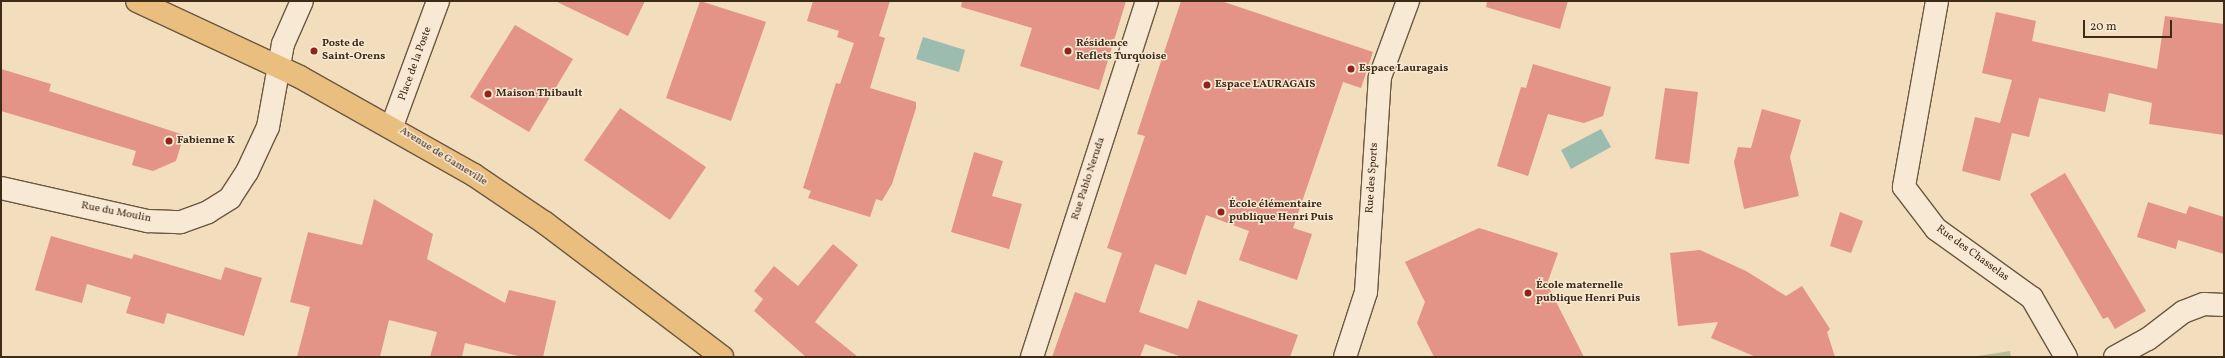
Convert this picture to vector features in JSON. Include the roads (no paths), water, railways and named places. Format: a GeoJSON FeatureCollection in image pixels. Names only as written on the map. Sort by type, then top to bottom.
{"type":"FeatureCollection","features":[{"type":"Feature","properties":{"kind":"main road","name":"Avenue de Gameville"},"geometry":{"type":"LineString","coordinates":[[137,1],[279,67],[392,126],[545,223],[722,357]]}},
{"type":"Feature","properties":{"kind":"street"},"geometry":{"type":"LineString","coordinates":[[279,67],[283,44],[302,1]]}},
{"type":"Feature","properties":{"kind":"street","name":"Place de la Poste"},"geometry":{"type":"LineString","coordinates":[[392,126],[438,1]]}},
{"type":"Feature","properties":{"kind":"street","name":"Rue Pablo Neruda"},"geometry":{"type":"LineString","coordinates":[[1032,357],[1147,1]]}},
{"type":"Feature","properties":{"kind":"street","name":"Rue des Sports"},"geometry":{"type":"LineString","coordinates":[[1345,357],[1366,292],[1380,77],[1408,1]]}},
{"type":"Feature","properties":{"kind":"street","name":"Rue des Chasselas"},"geometry":{"type":"LineString","coordinates":[[1937,1],[1904,187],[1936,229],[2032,298],[2066,357]]}},
{"type":"Feature","properties":{"kind":"street","name":"Rue du Moulin"},"geometry":{"type":"LineString","coordinates":[[1,188],[148,221],[181,222],[208,212],[230,198],[247,172],[268,127],[279,67]]}},
{"type":"Feature","properties":{"kind":"street"},"geometry":{"type":"LineString","coordinates":[[2115,357],[2148,339],[2183,312],[2204,304],[2224,305]]}},
{"type":"Feature","properties":{"kind":"place","name":"Poste de Saint-Orens"},"geometry":{"type":"Point","coordinates":[314,51]}},
{"type":"Feature","properties":{"kind":"place","name":"Résidence Reflets Turquoise"},"geometry":{"type":"Point","coordinates":[1068,51]}},
{"type":"Feature","properties":{"kind":"place","name":"Espace Lauragais"},"geometry":{"type":"Point","coordinates":[1351,69]}},
{"type":"Feature","properties":{"kind":"place","name":"Espace LAURAGAIS"},"geometry":{"type":"Point","coordinates":[1207,85]}},
{"type":"Feature","properties":{"kind":"place","name":"Maison Thibault"},"geometry":{"type":"Point","coordinates":[488,94]}},
{"type":"Feature","properties":{"kind":"place","name":"Fabienne K"},"geometry":{"type":"Point","coordinates":[169,141]}},
{"type":"Feature","properties":{"kind":"place","name":"École élémentaire publique Henri Puis"},"geometry":{"type":"Point","coordinates":[1221,212]}},
{"type":"Feature","properties":{"kind":"place","name":"École maternelle publique Henri Puis"},"geometry":{"type":"Point","coordinates":[1528,293]}}]}
